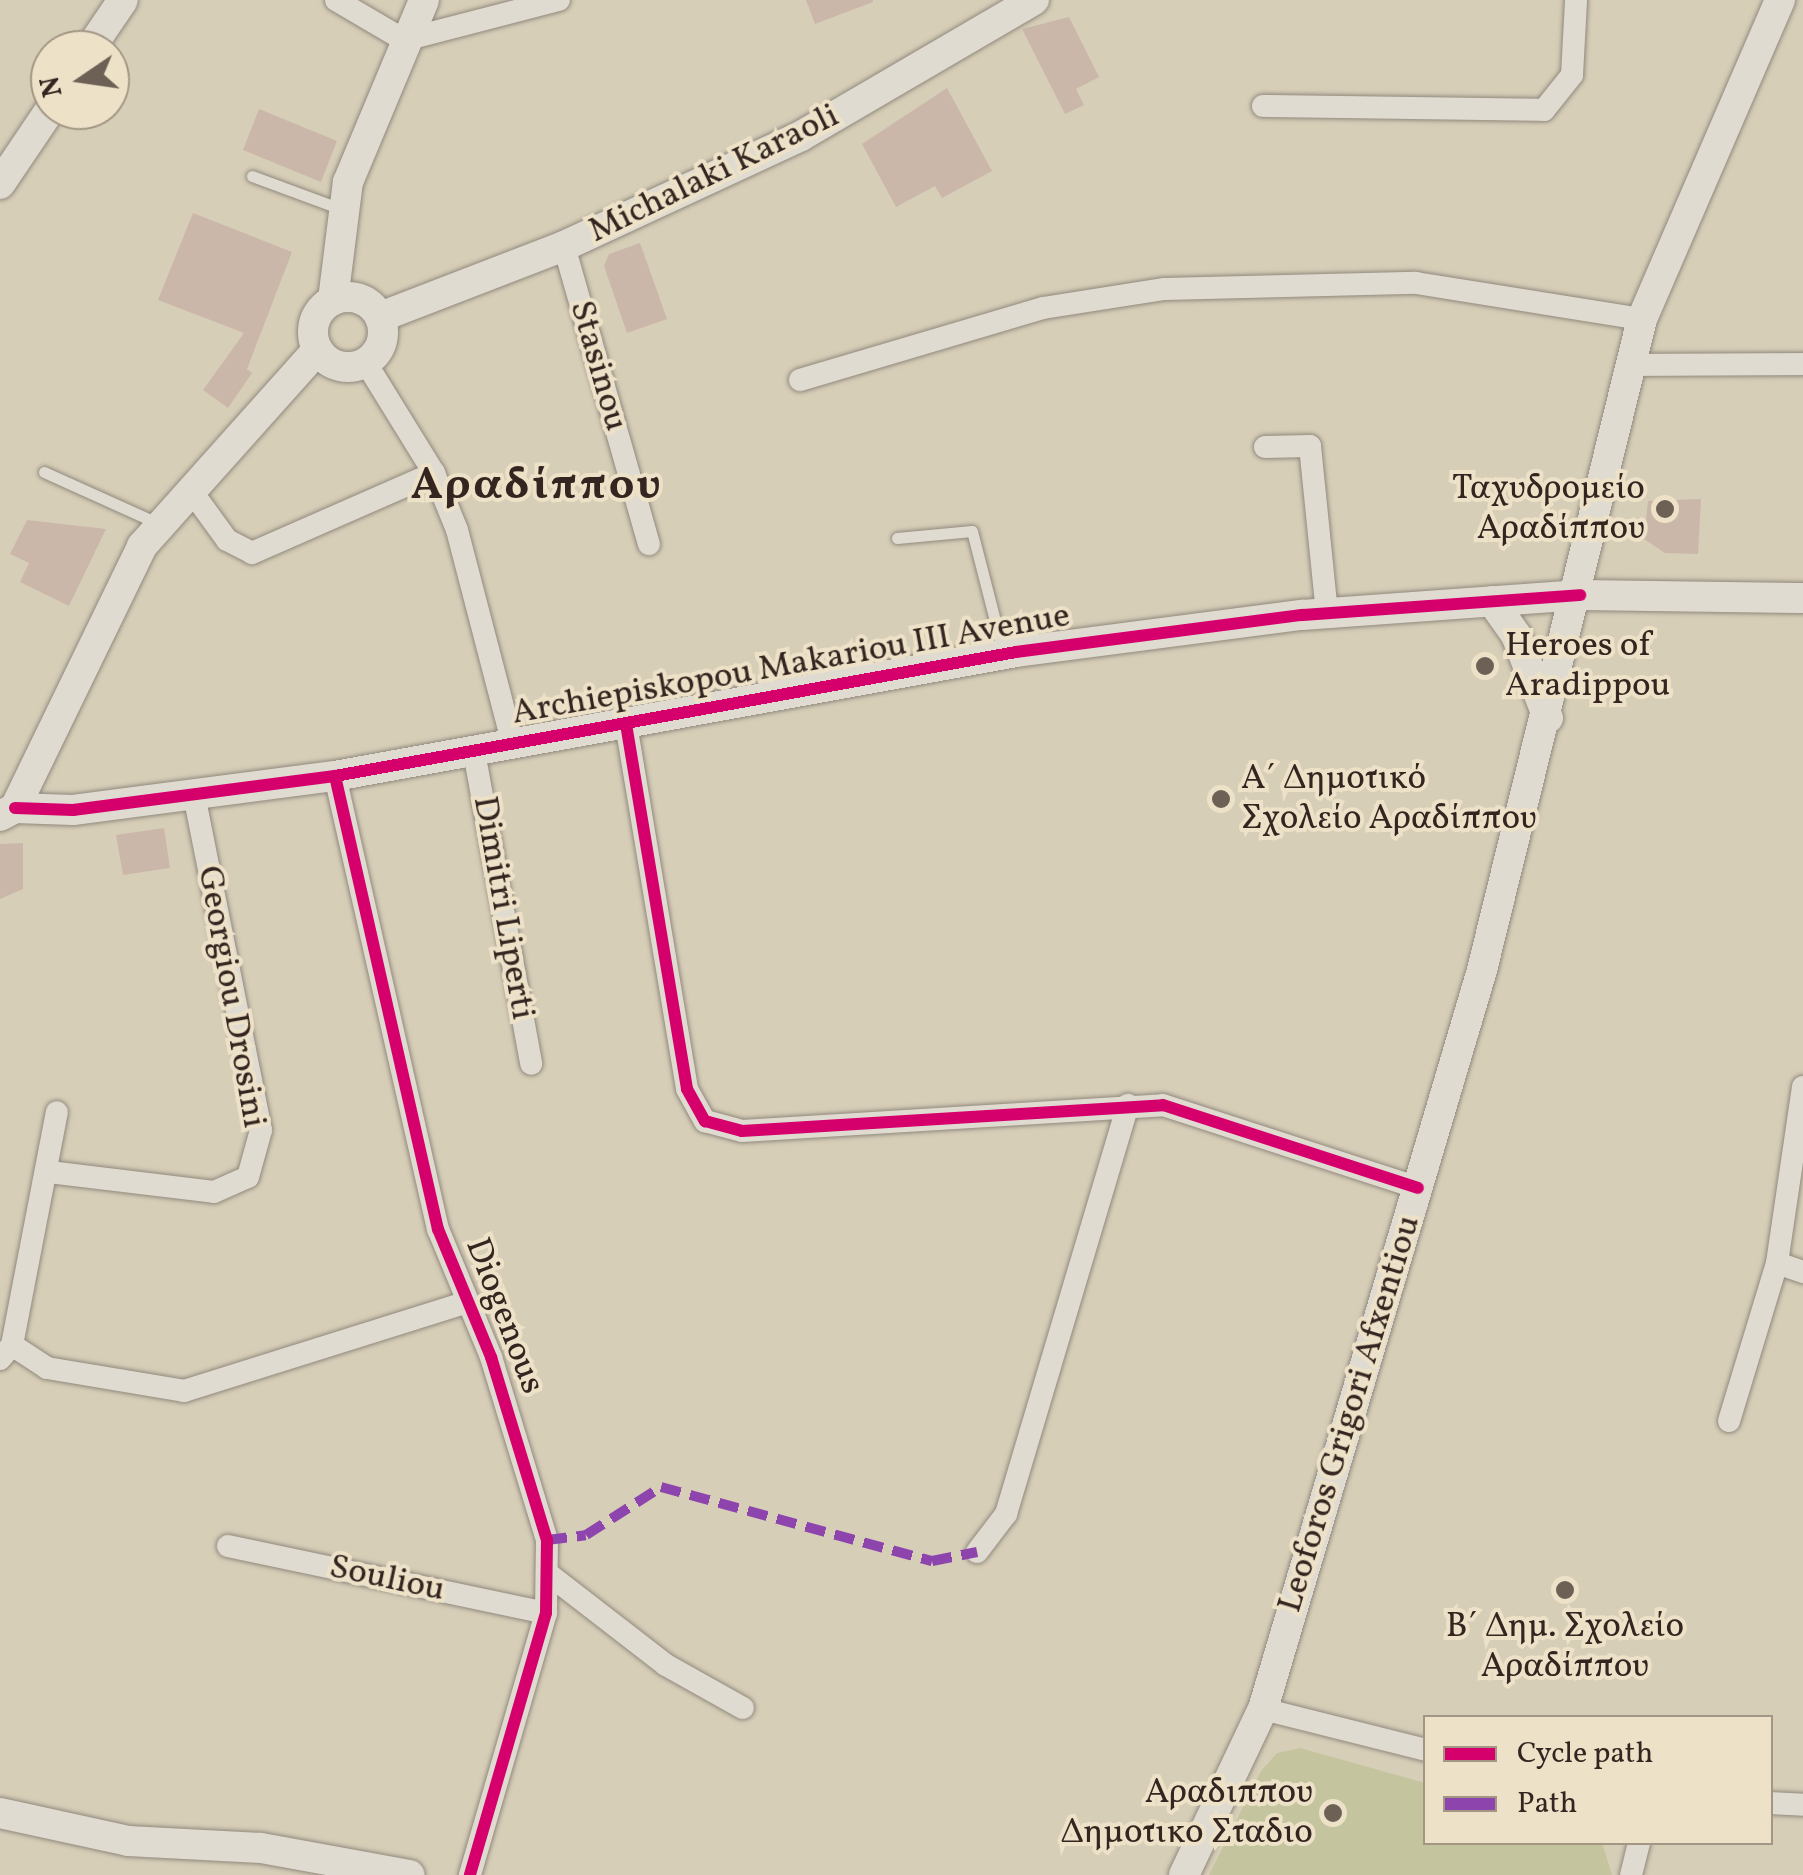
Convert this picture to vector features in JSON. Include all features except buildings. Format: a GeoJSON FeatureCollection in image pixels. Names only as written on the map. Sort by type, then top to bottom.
{"type":"FeatureCollection","features":[{"type":"Feature","properties":{"kind":"main road"},"geometry":{"type":"LineString","coordinates":[[103,30],[123,0]]}},
{"type":"Feature","properties":{"kind":"main road"},"geometry":{"type":"LineString","coordinates":[[333,300],[366,301],[380,317],[380,348],[366,363],[334,365],[317,350],[312,327],[333,300],[341,210],[404,40],[424,0]]}},
{"type":"Feature","properties":{"kind":"main road","name":"Michalaki Karaoli"},"geometry":{"type":"LineString","coordinates":[[380,317],[564,246],[801,136],[1034,0]]}},
{"type":"Feature","properties":{"kind":"main road","name":"Leoforos Grigori Afxentiou"},"geometry":{"type":"LineString","coordinates":[[1184,1875],[1263,1709],[1418,1188],[1580,595],[1642,319],[1780,0]]}},
{"type":"Feature","properties":{"kind":"main road"},"geometry":{"type":"LineString","coordinates":[[0,184],[36,130]]}},
{"type":"Feature","properties":{"kind":"main road"},"geometry":{"type":"LineString","coordinates":[[7,812],[41,753],[121,583],[160,524],[317,350]]}},
{"type":"Feature","properties":{"kind":"main road","name":"Archiepiskopou Makariou III Avenue"},"geometry":{"type":"LineString","coordinates":[[7,812],[74,810],[335,776],[1004,654],[1327,614],[1580,595],[1803,598]]}},
{"type":"Feature","properties":{"kind":"main road"},"geometry":{"type":"LineString","coordinates":[[1492,601],[1516,634],[1548,718]]}},
{"type":"Feature","properties":{"kind":"main road"},"geometry":{"type":"LineString","coordinates":[[41,753],[47,780],[74,810]]}},
{"type":"Feature","properties":{"kind":"main road"},"geometry":{"type":"LineString","coordinates":[[0,1812],[128,1840],[262,1848],[410,1875]]}},
{"type":"Feature","properties":{"kind":"street"},"geometry":{"type":"LineString","coordinates":[[336,0],[404,40],[559,0]]}},
{"type":"Feature","properties":{"kind":"street"},"geometry":{"type":"LineString","coordinates":[[1263,106],[1544,110],[1572,75],[1576,0]]}},
{"type":"Feature","properties":{"kind":"street","name":"Stasinou"},"geometry":{"type":"LineString","coordinates":[[564,246],[649,544]]}},
{"type":"Feature","properties":{"kind":"street"},"geometry":{"type":"LineString","coordinates":[[800,380],[1043,308],[1165,288],[1416,283],[1642,319]]}},
{"type":"Feature","properties":{"kind":"street"},"geometry":{"type":"LineString","coordinates":[[366,363],[434,473],[472,574],[513,745]]}},
{"type":"Feature","properties":{"kind":"street"},"geometry":{"type":"LineString","coordinates":[[1631,365],[1803,364]]}},
{"type":"Feature","properties":{"kind":"street"},"geometry":{"type":"LineString","coordinates":[[1266,448],[1310,446],[1327,614]]}},
{"type":"Feature","properties":{"kind":"street"},"geometry":{"type":"LineString","coordinates":[[190,489],[227,540],[252,554],[434,473]]}},
{"type":"Feature","properties":{"kind":"street"},"geometry":{"type":"LineString","coordinates":[[626,724],[686,1089],[704,1121],[742,1131],[1128,1106],[1201,1115],[1418,1188]]}},
{"type":"Feature","properties":{"kind":"street","name":"Dimitri Liperti"},"geometry":{"type":"LineString","coordinates":[[474,752],[532,1064]]}},
{"type":"Feature","properties":{"kind":"street","name":"Diogenous"},"geometry":{"type":"LineString","coordinates":[[335,776],[372,964],[464,1303],[512,1422],[547,1540],[546,1613],[470,1875]]}},
{"type":"Feature","properties":{"kind":"street","name":"Georgiou Drosini"},"geometry":{"type":"LineString","coordinates":[[49,1172],[214,1192],[248,1176],[262,1130],[194,794]]}},
{"type":"Feature","properties":{"kind":"street"},"geometry":{"type":"LineString","coordinates":[[1729,1421],[1777,1264],[1803,1087]]}},
{"type":"Feature","properties":{"kind":"street"},"geometry":{"type":"LineString","coordinates":[[976,1552],[1006,1514],[1128,1106]]}},
{"type":"Feature","properties":{"kind":"street"},"geometry":{"type":"LineString","coordinates":[[57,1112],[49,1172],[11,1272],[6,1352],[47,1368],[184,1391],[464,1303]]}},
{"type":"Feature","properties":{"kind":"street"},"geometry":{"type":"LineString","coordinates":[[1777,1264],[1803,1272]]}},
{"type":"Feature","properties":{"kind":"street","name":"Souliou"},"geometry":{"type":"LineString","coordinates":[[228,1546],[546,1613]]}},
{"type":"Feature","properties":{"kind":"street"},"geometry":{"type":"LineString","coordinates":[[547,1573],[666,1665],[743,1708]]}},
{"type":"Feature","properties":{"kind":"street"},"geometry":{"type":"LineString","coordinates":[[1263,1709],[1423,1749]]}},
{"type":"Feature","properties":{"kind":"street"},"geometry":{"type":"LineString","coordinates":[[1773,1803],[1803,1805]]}},
{"type":"Feature","properties":{"kind":"street"},"geometry":{"type":"LineString","coordinates":[[1631,1875],[1638,1845]]}},
{"type":"Feature","properties":{"kind":"lane"},"geometry":{"type":"LineString","coordinates":[[252,176],[341,210]]}},
{"type":"Feature","properties":{"kind":"lane"},"geometry":{"type":"LineString","coordinates":[[44,472],[160,524]]}},
{"type":"Feature","properties":{"kind":"lane"},"geometry":{"type":"LineString","coordinates":[[897,538],[972,531],[1004,654]]}},
{"type":"Feature","properties":{"kind":"green space","name":"Αραδιππου Δημοτικο Σταδιο"},"geometry":{"type":"Polygon","coordinates":[[[1300,1748],[1423,1782],[1423,1845],[1603,1845],[1612,1875],[1209,1875],[1261,1771],[1277,1753],[1300,1748]]]}},
{"type":"Feature","properties":{"kind":"marked path"},"geometry":{"type":"LineString","coordinates":[[547,1540],[586,1535],[661,1487],[932,1561],[977,1552]]}},
{"type":"Feature","properties":{"kind":"cycle path"},"geometry":{"type":"LineString","coordinates":[[15,808],[73,810],[335,776],[1016,652],[1302,615],[1580,595]]}},
{"type":"Feature","properties":{"kind":"cycle path"},"geometry":{"type":"LineString","coordinates":[[626,724],[687,1089],[705,1121],[742,1131],[1163,1105],[1418,1188]]}},
{"type":"Feature","properties":{"kind":"cycle path"},"geometry":{"type":"LineString","coordinates":[[335,776],[438,1229],[491,1357],[547,1540],[546,1613],[470,1875]]}},
{"type":"Feature","properties":{"kind":"place","name":"Ταχυδρομείο Αραδίππου"},"geometry":{"type":"Point","coordinates":[1665,509]}},
{"type":"Feature","properties":{"kind":"place","name":"Heroes of Aradippou"},"geometry":{"type":"Point","coordinates":[1485,666]}},
{"type":"Feature","properties":{"kind":"place","name":"Α´ Δημοτικό Σχολείο Αραδίππου"},"geometry":{"type":"Point","coordinates":[1221,799]}},
{"type":"Feature","properties":{"kind":"place","name":"Β´ Δημ. Σχολείο Αραδίππου"},"geometry":{"type":"Point","coordinates":[1565,1590]}},
{"type":"Feature","properties":{"kind":"place","name":"Αραδιππου Δημοτικο Σταδιο"},"geometry":{"type":"Point","coordinates":[1333,1813]}},
{"type":"Feature","properties":{"kind":"district","name":"Αραδίππου"},"geometry":{"type":"Point","coordinates":[537,487]}}]}
